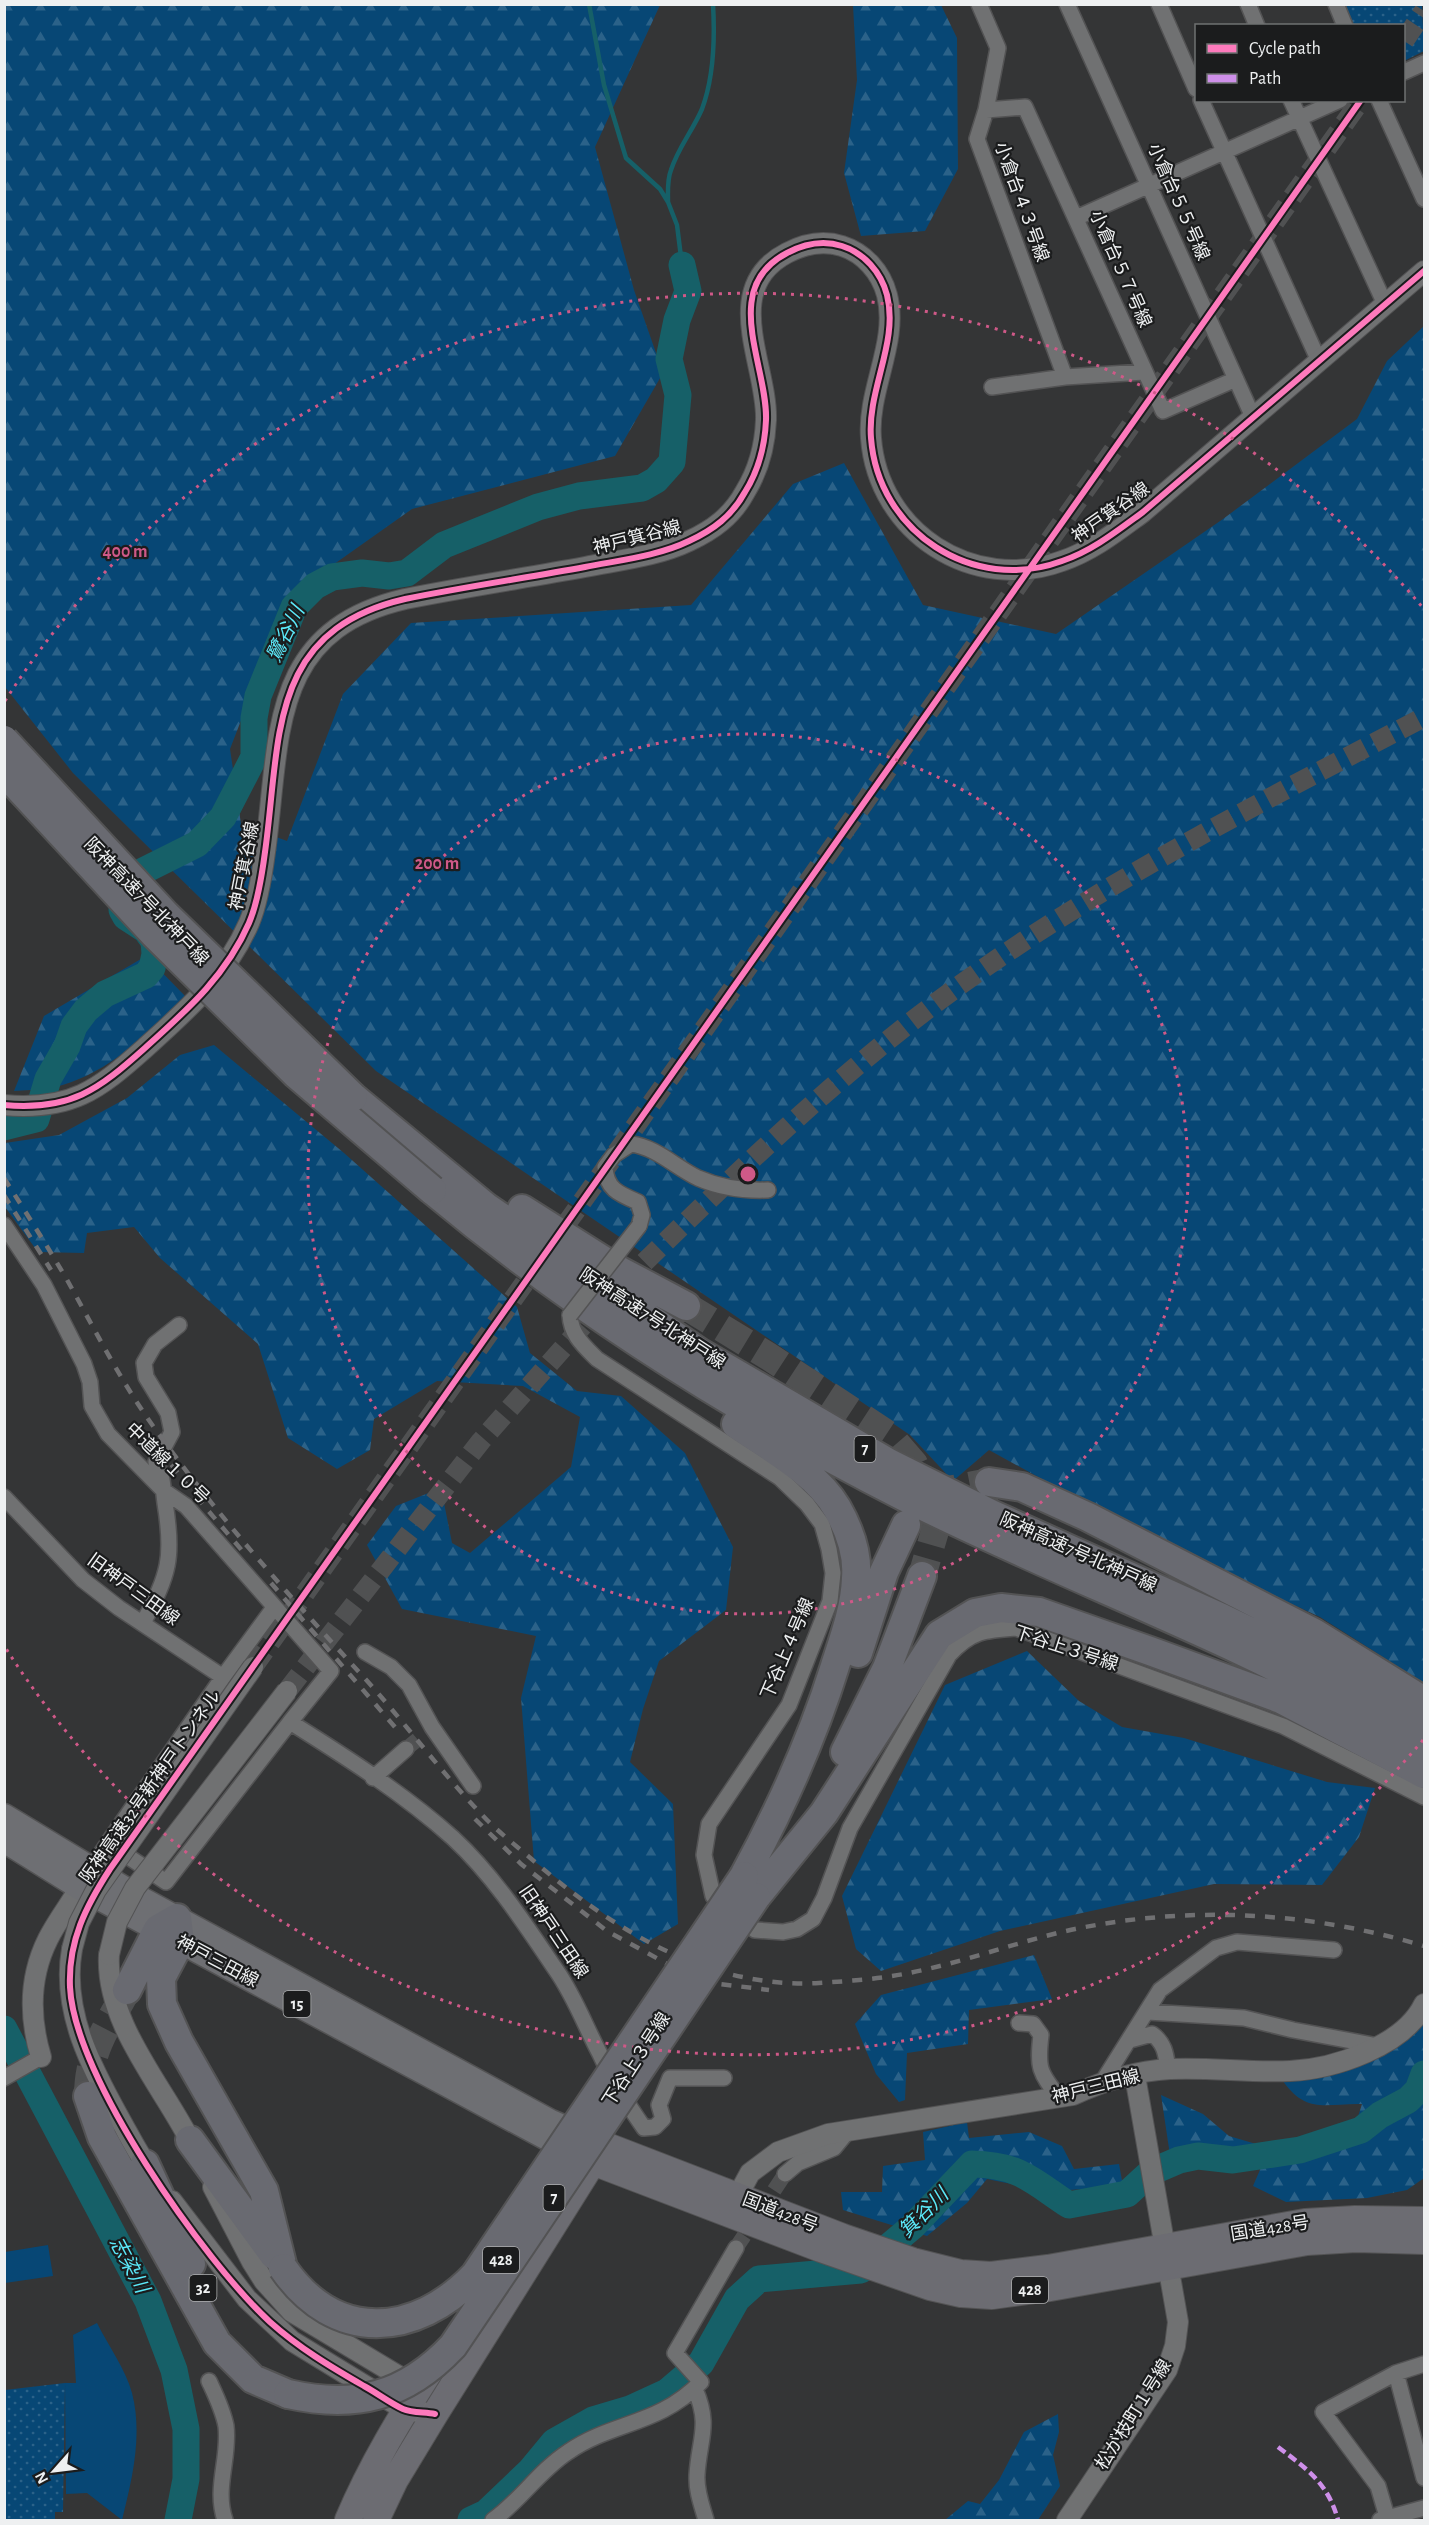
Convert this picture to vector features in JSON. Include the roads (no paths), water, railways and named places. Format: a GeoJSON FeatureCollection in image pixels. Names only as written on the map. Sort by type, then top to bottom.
{"type":"FeatureCollection","features":[{"type":"Feature","properties":{"kind":"highway","name":"阪神高速7号北神戸線"},"geometry":{"type":"LineString","coordinates":[[4,740],[166,915],[353,1097],[496,1214],[699,1352],[889,1463],[991,1514],[1222,1618],[1343,1677],[1425,1722]]}},
{"type":"Feature","properties":{"kind":"highway","name":"阪神高速7号北神戸線"},"geometry":{"type":"LineString","coordinates":[[4,772],[154,934],[296,1074],[480,1231],[635,1340],[772,1426],[903,1496],[1244,1652],[1425,1748]]}},
{"type":"Feature","properties":{"kind":"highway","name":"7"},"geometry":{"type":"LineString","coordinates":[[353,1097],[502,1197],[620,1271],[686,1306]]}},
{"type":"Feature","properties":{"kind":"highway","name":"7"},"geometry":{"type":"LineString","coordinates":[[480,1231],[523,1272],[814,1480],[831,1500],[845,1523],[855,1558],[856,1576],[840,1650],[804,1753],[770,1827],[750,1893]]}},
{"type":"Feature","properties":{"kind":"highway"},"geometry":{"type":"LineString","coordinates":[[988,1482],[1022,1487],[1088,1518],[1314,1633],[1425,1701]]}},
{"type":"Feature","properties":{"kind":"highway","name":"7"},"geometry":{"type":"LineString","coordinates":[[750,1893],[821,1746],[846,1686],[884,1572],[906,1526]]}},
{"type":"Feature","properties":{"kind":"highway","name":"7"},"geometry":{"type":"LineString","coordinates":[[288,2394],[330,2401],[370,2397],[407,2384],[439,2361],[453,2346],[856,1733],[887,1668],[922,1576]]}},
{"type":"Feature","properties":{"kind":"highway","name":"7"},"geometry":{"type":"LineString","coordinates":[[190,2140],[292,2282],[320,2307],[351,2321],[370,2323],[389,2323],[428,2312],[461,2289],[475,2275],[750,1893],[824,1813],[939,1635],[975,1613],[1001,1608],[1039,1612],[1281,1699],[1425,1774]]}},
{"type":"Feature","properties":{"kind":"highway","name":"7"},"geometry":{"type":"LineString","coordinates":[[166,1923],[161,1978],[162,2004],[179,2042],[264,2191],[283,2268]]}},
{"type":"Feature","properties":{"kind":"highway"},"geometry":{"type":"LineString","coordinates":[[127,1990],[166,1923]]}},
{"type":"Feature","properties":{"kind":"highway"},"geometry":{"type":"LineString","coordinates":[[88,2096],[102,2137],[212,2335],[228,2356],[253,2379],[288,2394]]}},
{"type":"Feature","properties":{"kind":"highway","name":"国道428号"},"geometry":{"type":"LineString","coordinates":[[584,2150],[737,2197],[832,2243]]}},
{"type":"Feature","properties":{"kind":"highway","name":"国道428号"},"geometry":{"type":"LineString","coordinates":[[584,2150],[902,2268],[930,2287],[962,2294],[992,2295],[1168,2256],[1305,2222],[1356,2219],[1425,2220]]}},
{"type":"Feature","properties":{"kind":"highway","name":"428"},"geometry":{"type":"LineString","coordinates":[[348,2520],[364,2484],[419,2388],[584,2150]]}},
{"type":"Feature","properties":{"kind":"highway","name":"428"},"geometry":{"type":"LineString","coordinates":[[376,2520],[395,2480],[435,2414],[584,2150]]}},
{"type":"Feature","properties":{"kind":"highway","name":"32"},"geometry":{"type":"LineString","coordinates":[[145,2164],[200,2282],[233,2342],[257,2370],[288,2394]]}},
{"type":"Feature","properties":{"kind":"highway","name":"国道428号"},"geometry":{"type":"LineString","coordinates":[[1168,2256],[1356,2239],[1425,2241]]}},
{"type":"Feature","properties":{"kind":"main road","name":"神戸三田線"},"geometry":{"type":"LineString","coordinates":[[4,1816],[85,1879]]}},
{"type":"Feature","properties":{"kind":"main road","name":"神戸三田線"},"geometry":{"type":"LineString","coordinates":[[4,1840],[85,1879],[551,2122],[584,2150]]}},
{"type":"Feature","properties":{"kind":"street","name":"小倉台４３号線"},"geometry":{"type":"LineString","coordinates":[[979,4],[998,48],[986,110],[976,139],[1065,377]]}},
{"type":"Feature","properties":{"kind":"street","name":"小倉台５５号線"},"geometry":{"type":"LineString","coordinates":[[1067,4],[1253,417]]}},
{"type":"Feature","properties":{"kind":"street"},"geometry":{"type":"LineString","coordinates":[[1159,4],[1195,85]]}},
{"type":"Feature","properties":{"kind":"street"},"geometry":{"type":"LineString","coordinates":[[1248,4],[1256,24]]}},
{"type":"Feature","properties":{"kind":"street"},"geometry":{"type":"LineString","coordinates":[[1336,4],[1344,24]]}},
{"type":"Feature","properties":{"kind":"street"},"geometry":{"type":"LineString","coordinates":[[1405,72],[1425,63]]}},
{"type":"Feature","properties":{"kind":"street"},"geometry":{"type":"LineString","coordinates":[[1202,102],[1319,361]]}},
{"type":"Feature","properties":{"kind":"street"},"geometry":{"type":"LineString","coordinates":[[1292,102],[1385,304]]}},
{"type":"Feature","properties":{"kind":"street"},"geometry":{"type":"LineString","coordinates":[[1076,218],[1336,102]]}},
{"type":"Feature","properties":{"kind":"street"},"geometry":{"type":"LineString","coordinates":[[1380,102],[1425,199]]}},
{"type":"Feature","properties":{"kind":"street","name":"小倉台５７号線"},"geometry":{"type":"LineString","coordinates":[[986,110],[1025,107],[1163,411],[1236,379]]}},
{"type":"Feature","properties":{"kind":"street","name":"神戸箕谷線"},"geometry":{"type":"LineString","coordinates":[[4,1105],[45,1106],[70,1101],[102,1086],[201,997],[234,953],[250,921],[262,873],[281,727],[288,696],[300,669],[324,637],[344,621],[382,604],[663,551],[705,533],[723,521],[733,510],[757,468],[766,421],[766,401],[751,330],[752,297],[764,271],[774,260],[788,252],[815,243],[843,246],[868,262],[879,275],[887,294],[889,324],[870,423],[877,471],[885,492],[901,518],[925,541],[967,564],[994,570],[1021,571],[1060,562],[1078,555],[1143,512],[1425,272]]}},
{"type":"Feature","properties":{"kind":"street"},"geometry":{"type":"LineString","coordinates":[[992,387],[1065,377],[1144,372]]}},
{"type":"Feature","properties":{"kind":"street","name":"下谷上４号線"},"geometry":{"type":"LineString","coordinates":[[750,1893],[713,1896],[704,1855],[710,1824],[789,1705],[830,1601],[833,1573],[822,1524],[807,1504],[780,1478],[597,1359],[577,1340],[572,1330],[570,1315],[639,1226],[642,1215],[638,1202],[617,1192],[608,1185],[605,1177],[605,1167],[614,1155],[631,1144],[642,1145],[698,1178],[729,1188],[747,1191],[768,1190]]}},
{"type":"Feature","properties":{"kind":"street","name":"中道線１０号"},"geometry":{"type":"LineString","coordinates":[[4,1225],[44,1285],[84,1364],[90,1382],[92,1406],[108,1434],[164,1491],[186,1506],[273,1609],[331,1671],[290,1722]]}},
{"type":"Feature","properties":{"kind":"street"},"geometry":{"type":"LineString","coordinates":[[143,1623],[164,1585],[169,1564],[170,1535],[163,1478],[156,1462],[171,1432],[168,1413],[146,1377],[144,1364],[155,1344],[179,1325]]}},
{"type":"Feature","properties":{"kind":"street","name":"旧神戸三田線"},"geometry":{"type":"LineString","coordinates":[[4,1497],[83,1580],[223,1677]]}},
{"type":"Feature","properties":{"kind":"street"},"geometry":{"type":"LineString","coordinates":[[4,2078],[41,2057],[32,2028],[33,1986],[48,1940],[108,1843],[273,1609]]}},
{"type":"Feature","properties":{"kind":"street","name":"下谷上３号線"},"geometry":{"type":"LineString","coordinates":[[750,1893],[755,1930],[783,1932],[797,1929],[813,1919],[824,1898],[850,1828],[949,1655],[964,1639],[987,1630],[1016,1629],[1283,1726],[1425,1797]]}},
{"type":"Feature","properties":{"kind":"street"},"geometry":{"type":"LineString","coordinates":[[365,1652],[391,1668],[408,1685],[427,1731],[473,1786]]}},
{"type":"Feature","properties":{"kind":"street","name":"阪神高速32号新神戸トンネル"},"geometry":{"type":"LineString","coordinates":[[253,1667],[101,1883],[79,1923],[72,1949],[70,1989],[83,2045],[106,2094],[145,2164],[225,2273],[269,2321],[316,2358],[405,2410],[435,2414]]}},
{"type":"Feature","properties":{"kind":"street"},"geometry":{"type":"LineString","coordinates":[[287,1691],[135,1888],[117,1922],[109,1955],[110,1986],[120,2017],[190,2140],[241,2244],[278,2297],[309,2324],[419,2388],[435,2414]]}},
{"type":"Feature","properties":{"kind":"street"},"geometry":{"type":"LineString","coordinates":[[166,1923],[166,1882],[290,1722]]}},
{"type":"Feature","properties":{"kind":"street","name":"旧神戸三田線"},"geometry":{"type":"LineString","coordinates":[[290,1722],[373,1778],[454,1839],[499,1888],[530,1930],[580,2008],[600,2054],[644,2128],[655,2127],[663,2120],[659,2105],[670,2078],[724,2078]]}},
{"type":"Feature","properties":{"kind":"street"},"geometry":{"type":"LineString","coordinates":[[373,1778],[406,1749]]}},
{"type":"Feature","properties":{"kind":"street"},"geometry":{"type":"LineString","coordinates":[[108,1843],[166,1882]]}},
{"type":"Feature","properties":{"kind":"street"},"geometry":{"type":"LineString","coordinates":[[704,1957],[750,1893]]}},
{"type":"Feature","properties":{"kind":"street"},"geometry":{"type":"LineString","coordinates":[[1103,2081],[1160,1990],[1216,1948],[1238,1942],[1334,1950]]}},
{"type":"Feature","properties":{"kind":"street","name":"下谷上３号線"},"geometry":{"type":"LineString","coordinates":[[584,2150],[618,2086],[687,1983]]}},
{"type":"Feature","properties":{"kind":"street","name":"神戸三田線"},"geometry":{"type":"LineString","coordinates":[[737,2197],[750,2173],[778,2152],[828,2134],[1073,2096],[1103,2081],[1137,2086],[1168,2069],[1291,2071],[1341,2062],[1395,2038],[1411,2023],[1425,2004]]}},
{"type":"Feature","properties":{"kind":"street"},"geometry":{"type":"LineString","coordinates":[[1148,2012],[1244,2018],[1378,2046]]}},
{"type":"Feature","properties":{"kind":"street"},"geometry":{"type":"LineString","coordinates":[[1019,2023],[1033,2024],[1041,2035],[1038,2060],[1042,2077],[1060,2097]]}},
{"type":"Feature","properties":{"kind":"street"},"geometry":{"type":"LineString","coordinates":[[1130,2040],[1152,2034],[1160,2039],[1166,2052],[1168,2069]]}},
{"type":"Feature","properties":{"kind":"street","name":"松が枝町１号線"},"geometry":{"type":"LineString","coordinates":[[1067,2520],[1167,2370],[1175,2346],[1178,2322],[1161,2213],[1137,2086]]}},
{"type":"Feature","properties":{"kind":"street"},"geometry":{"type":"LineString","coordinates":[[785,2174],[798,2163],[834,2148],[848,2131]]}},
{"type":"Feature","properties":{"kind":"street"},"geometry":{"type":"LineString","coordinates":[[706,2520],[698,2495],[697,2476],[705,2427],[702,2405],[696,2383],[675,2353],[736,2248]]}},
{"type":"Feature","properties":{"kind":"street"},"geometry":{"type":"LineString","coordinates":[[1425,2364],[1396,2373],[1323,2412],[1378,2486],[1385,2520],[1425,2508]]}},
{"type":"Feature","properties":{"kind":"street"},"geometry":{"type":"LineString","coordinates":[[1396,2373],[1425,2478]]}},
{"type":"Feature","properties":{"kind":"street"},"geometry":{"type":"LineString","coordinates":[[209,2381],[222,2409],[226,2428],[220,2486],[221,2509],[225,2520]]}},
{"type":"Feature","properties":{"kind":"street"},"geometry":{"type":"LineString","coordinates":[[493,2520],[568,2452],[603,2434],[660,2414],[696,2383]]}},
{"type":"Feature","properties":{"kind":"waterway"},"geometry":{"type":"LineString","coordinates":[[589,4],[604,85],[626,158],[660,189],[668,202],[677,225],[682,265]]}},
{"type":"Feature","properties":{"kind":"waterway"},"geometry":{"type":"LineString","coordinates":[[668,202],[668,182],[671,170],[702,109],[709,84],[714,44],[713,4]]}},
{"type":"Feature","properties":{"kind":"waterway","name":"鷺谷川"},"geometry":{"type":"LineString","coordinates":[[4,1127],[36,1119],[48,1079],[67,1046],[74,1026],[86,1010],[105,994],[146,975],[152,968],[155,954],[154,941],[146,930],[126,917],[122,910],[124,892],[137,874],[197,844],[223,817],[254,757],[254,718],[258,696],[294,607],[315,586],[332,577],[362,573],[389,576],[407,573],[444,545],[538,507],[579,496],[642,488],[656,480],[672,462],[678,395],[669,359],[677,320],[688,291],[682,265]]}},
{"type":"Feature","properties":{"kind":"waterway","name":"志染川"},"geometry":{"type":"LineString","coordinates":[[4,2029],[148,2301],[174,2370],[186,2429],[186,2479],[178,2520]]}},
{"type":"Feature","properties":{"kind":"waterway","name":"箕谷川"},"geometry":{"type":"LineString","coordinates":[[471,2520],[486,2513],[530,2471],[554,2442],[593,2420],[630,2409],[667,2392],[701,2363],[737,2299],[759,2279],[861,2270],[913,2226],[972,2164],[1002,2167],[1014,2171],[1034,2181],[1069,2205],[1127,2194],[1151,2172],[1179,2160],[1198,2156],[1233,2160],[1300,2150],[1361,2130],[1380,2115],[1408,2100],[1418,2090],[1424,2074]]}},
{"type":"Feature","properties":{"kind":"tunnel"},"geometry":{"type":"LineString","coordinates":[[1405,40],[1424,11]]}},
{"type":"Feature","properties":{"kind":"tunnel"},"geometry":{"type":"LineString","coordinates":[[253,1667],[1360,102]]}},
{"type":"Feature","properties":{"kind":"tunnel"},"geometry":{"type":"LineString","coordinates":[[623,1283],[737,1173],[854,1068],[895,1034],[994,961],[1053,922],[1175,850],[1424,717]]}},
{"type":"Feature","properties":{"kind":"tunnel"},"geometry":{"type":"LineString","coordinates":[[287,1691],[481,1441],[602,1304]]}},
{"type":"Feature","properties":{"kind":"tunnel"},"geometry":{"type":"LineString","coordinates":[[686,1306],[889,1435],[914,1464],[928,1495],[935,1531],[922,1576]]}},
{"type":"Feature","properties":{"kind":"tunnel"},"geometry":{"type":"LineString","coordinates":[[932,1502],[953,1489],[989,1482]]}},
{"type":"Feature","properties":{"kind":"tunnel"},"geometry":{"type":"LineString","coordinates":[[406,1749],[423,1735]]}},
{"type":"Feature","properties":{"kind":"tunnel"},"geometry":{"type":"LineString","coordinates":[[88,2096],[91,2066],[95,2053],[127,1990]]}},
{"type":"Feature","properties":{"kind":"tunnel"},"geometry":{"type":"LineString","coordinates":[[736,2248],[785,2174]]}},
{"type":"Feature","properties":{"kind":"railway"},"geometry":{"type":"LineString","coordinates":[[4,1178],[58,1265],[118,1372],[141,1408],[230,1526],[487,1820],[598,1911],[666,1951],[702,1966],[739,1976],[778,1982],[819,1983],[898,1975],[1075,1929],[1119,1921],[1163,1917],[1207,1915],[1295,1919],[1338,1926],[1424,1946]]}},
{"type":"Feature","properties":{"kind":"railway"},"geometry":{"type":"LineString","coordinates":[[4,1195],[51,1270]]}},
{"type":"Feature","properties":{"kind":"railway"},"geometry":{"type":"LineString","coordinates":[[147,1433],[194,1494],[245,1554]]}},
{"type":"Feature","properties":{"kind":"railway"},"geometry":{"type":"LineString","coordinates":[[271,1583],[400,1733]]}},
{"type":"Feature","properties":{"kind":"railway"},"geometry":{"type":"LineString","coordinates":[[475,1819],[521,1864],[607,1931],[673,1967],[720,1984],[769,1990]]}}]}
